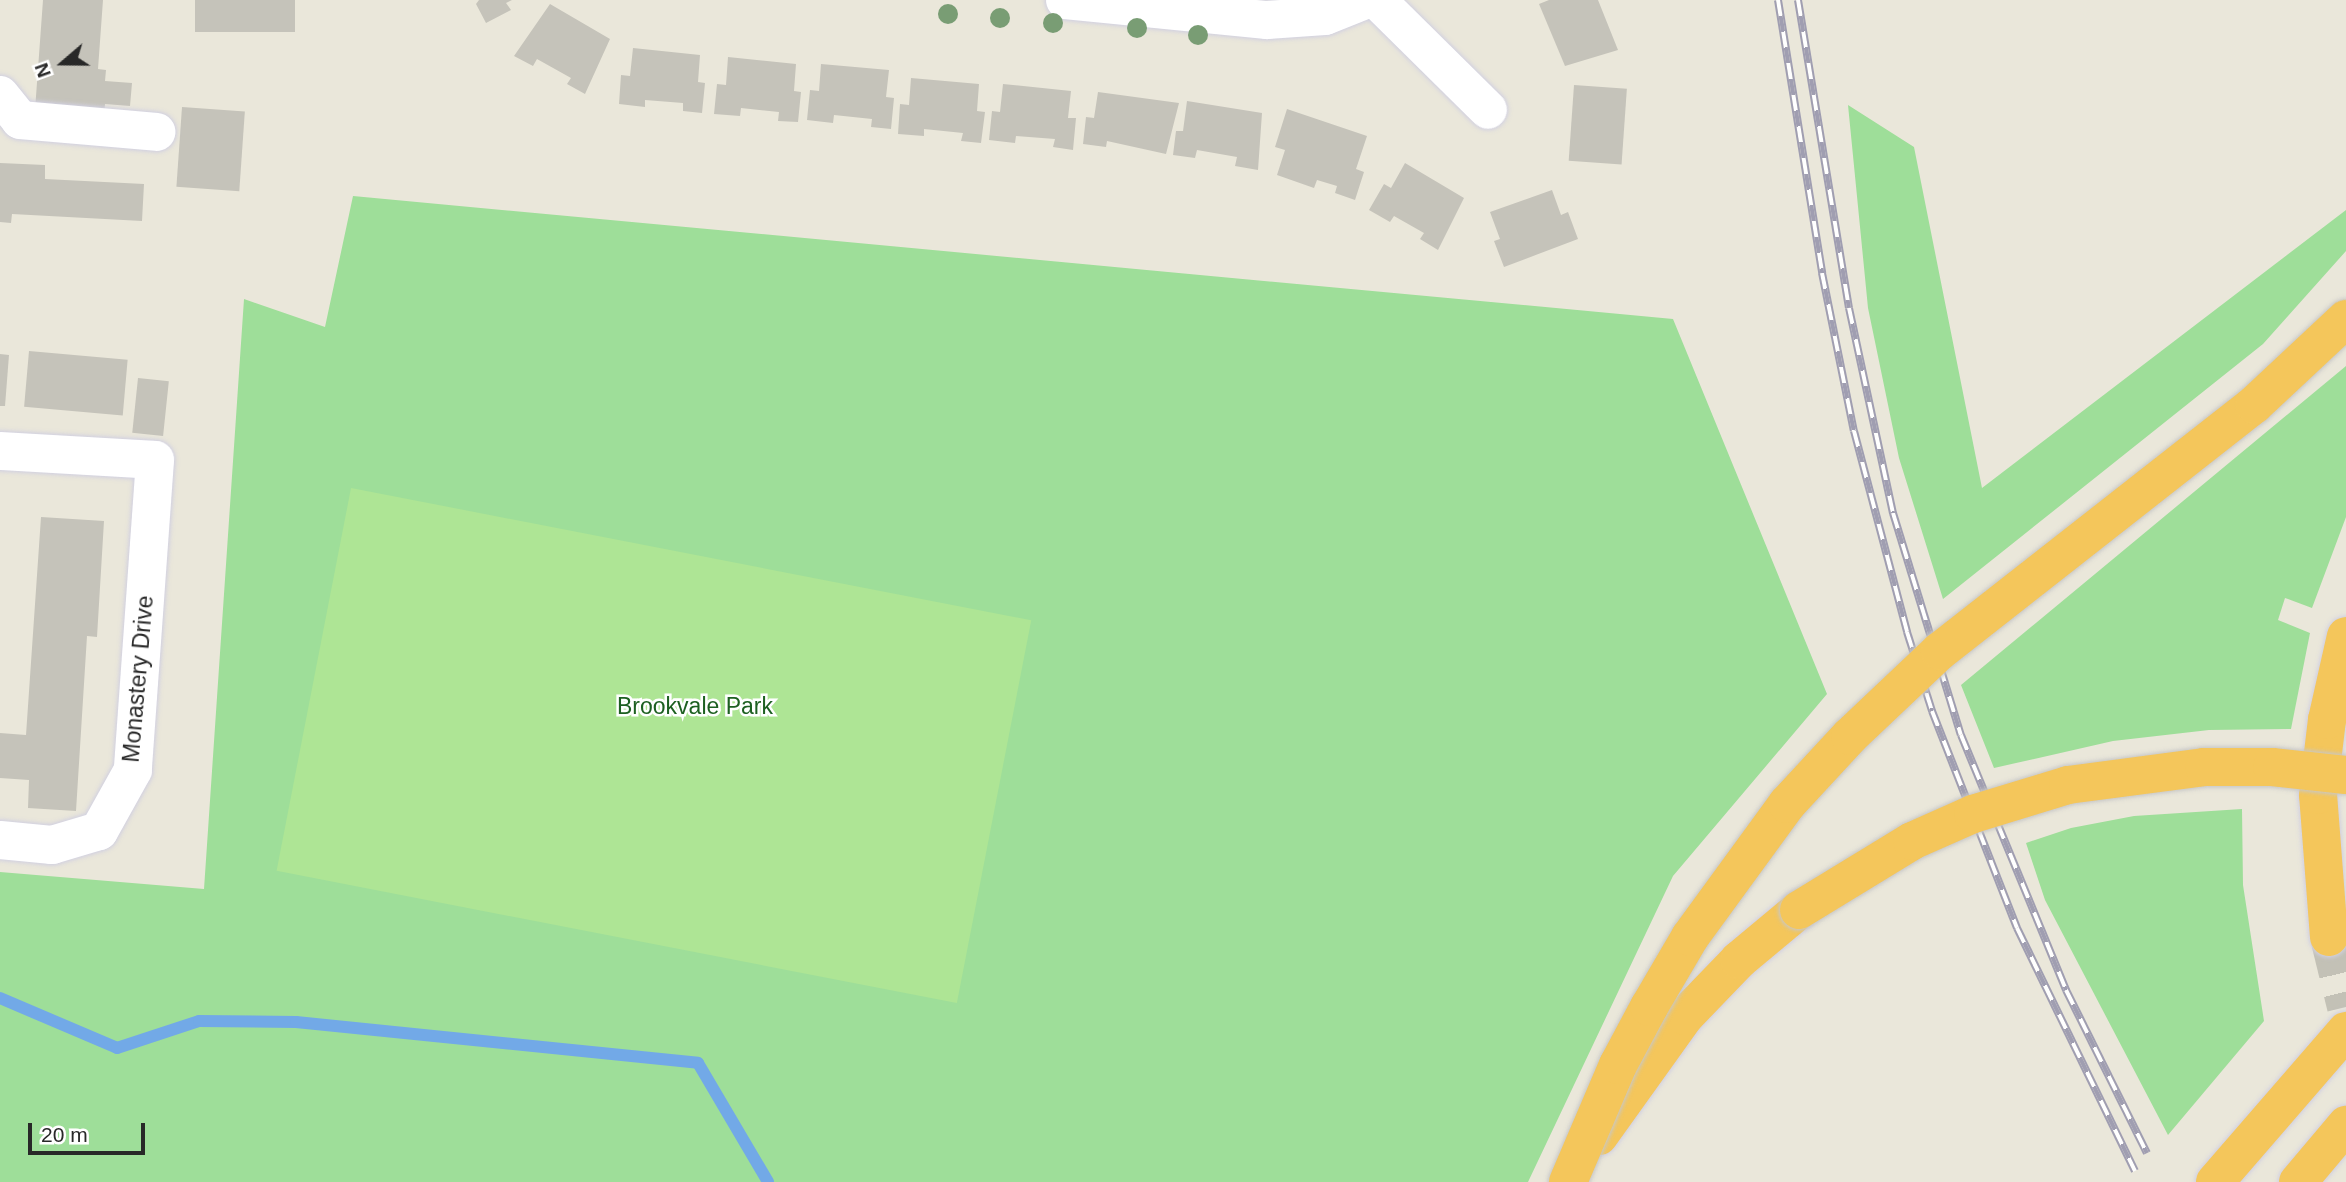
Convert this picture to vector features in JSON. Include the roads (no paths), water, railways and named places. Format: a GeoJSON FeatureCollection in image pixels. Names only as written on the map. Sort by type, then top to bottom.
{"type":"FeatureCollection","features":[{"type":"Feature","properties":{"kind":"highway"},"geometry":{"type":"LineString","coordinates":[[1568,1182],[1618,1065],[1690,936],[1787,804],[1850,736],[1940,651],[2254,405],[2346,319]]}},
{"type":"Feature","properties":{"kind":"highway"},"geometry":{"type":"LineString","coordinates":[[2329,937],[2321,870],[2321,758],[2346,636]]}},
{"type":"Feature","properties":{"kind":"highway"},"geometry":{"type":"LineString","coordinates":[[1568,1182],[1644,1067],[1712,987],[1800,910],[1912,841],[2036,793],[2135,773],[2238,766],[2346,775]]}},
{"type":"Feature","properties":{"kind":"highway"},"geometry":{"type":"LineString","coordinates":[[2215,1182],[2346,1031]]}},
{"type":"Feature","properties":{"kind":"highway"},"geometry":{"type":"LineString","coordinates":[[2298,1182],[2346,1125]]}},
{"type":"Feature","properties":{"kind":"street"},"geometry":{"type":"LineString","coordinates":[[1065,0],[1267,20],[1325,16],[1365,0]]}},
{"type":"Feature","properties":{"kind":"street"},"geometry":{"type":"LineString","coordinates":[[1377,0],[1488,110]]}},
{"type":"Feature","properties":{"kind":"street"},"geometry":{"type":"LineString","coordinates":[[0,95],[20,120],[156,132]]}},
{"type":"Feature","properties":{"kind":"street","name":"Monastery Drive"},"geometry":{"type":"LineString","coordinates":[[0,451],[155,460],[133,769],[99,831],[52,845],[0,840]]}},
{"type":"Feature","properties":{"kind":"waterway"},"geometry":{"type":"LineString","coordinates":[[0,998],[117,1048],[199,1021],[296,1022],[698,1063],[768,1182]]}},
{"type":"Feature","properties":{"kind":"tunnel"},"geometry":{"type":"LineString","coordinates":[[2329,937],[2346,1007]]}},
{"type":"Feature","properties":{"kind":"railway"},"geometry":{"type":"LineString","coordinates":[[1778,0],[1822,273],[1854,431],[1907,632],[1932,711],[2017,928],[2135,1171]]}},
{"type":"Feature","properties":{"kind":"railway"},"geometry":{"type":"LineString","coordinates":[[1798,0],[1849,308],[1893,513],[1961,735],[2066,990],[2147,1153]]}},
{"type":"Feature","properties":{"kind":"park label","name":"Brookvale Park"},"geometry":{"type":"Point","coordinates":[695,706]}}]}
